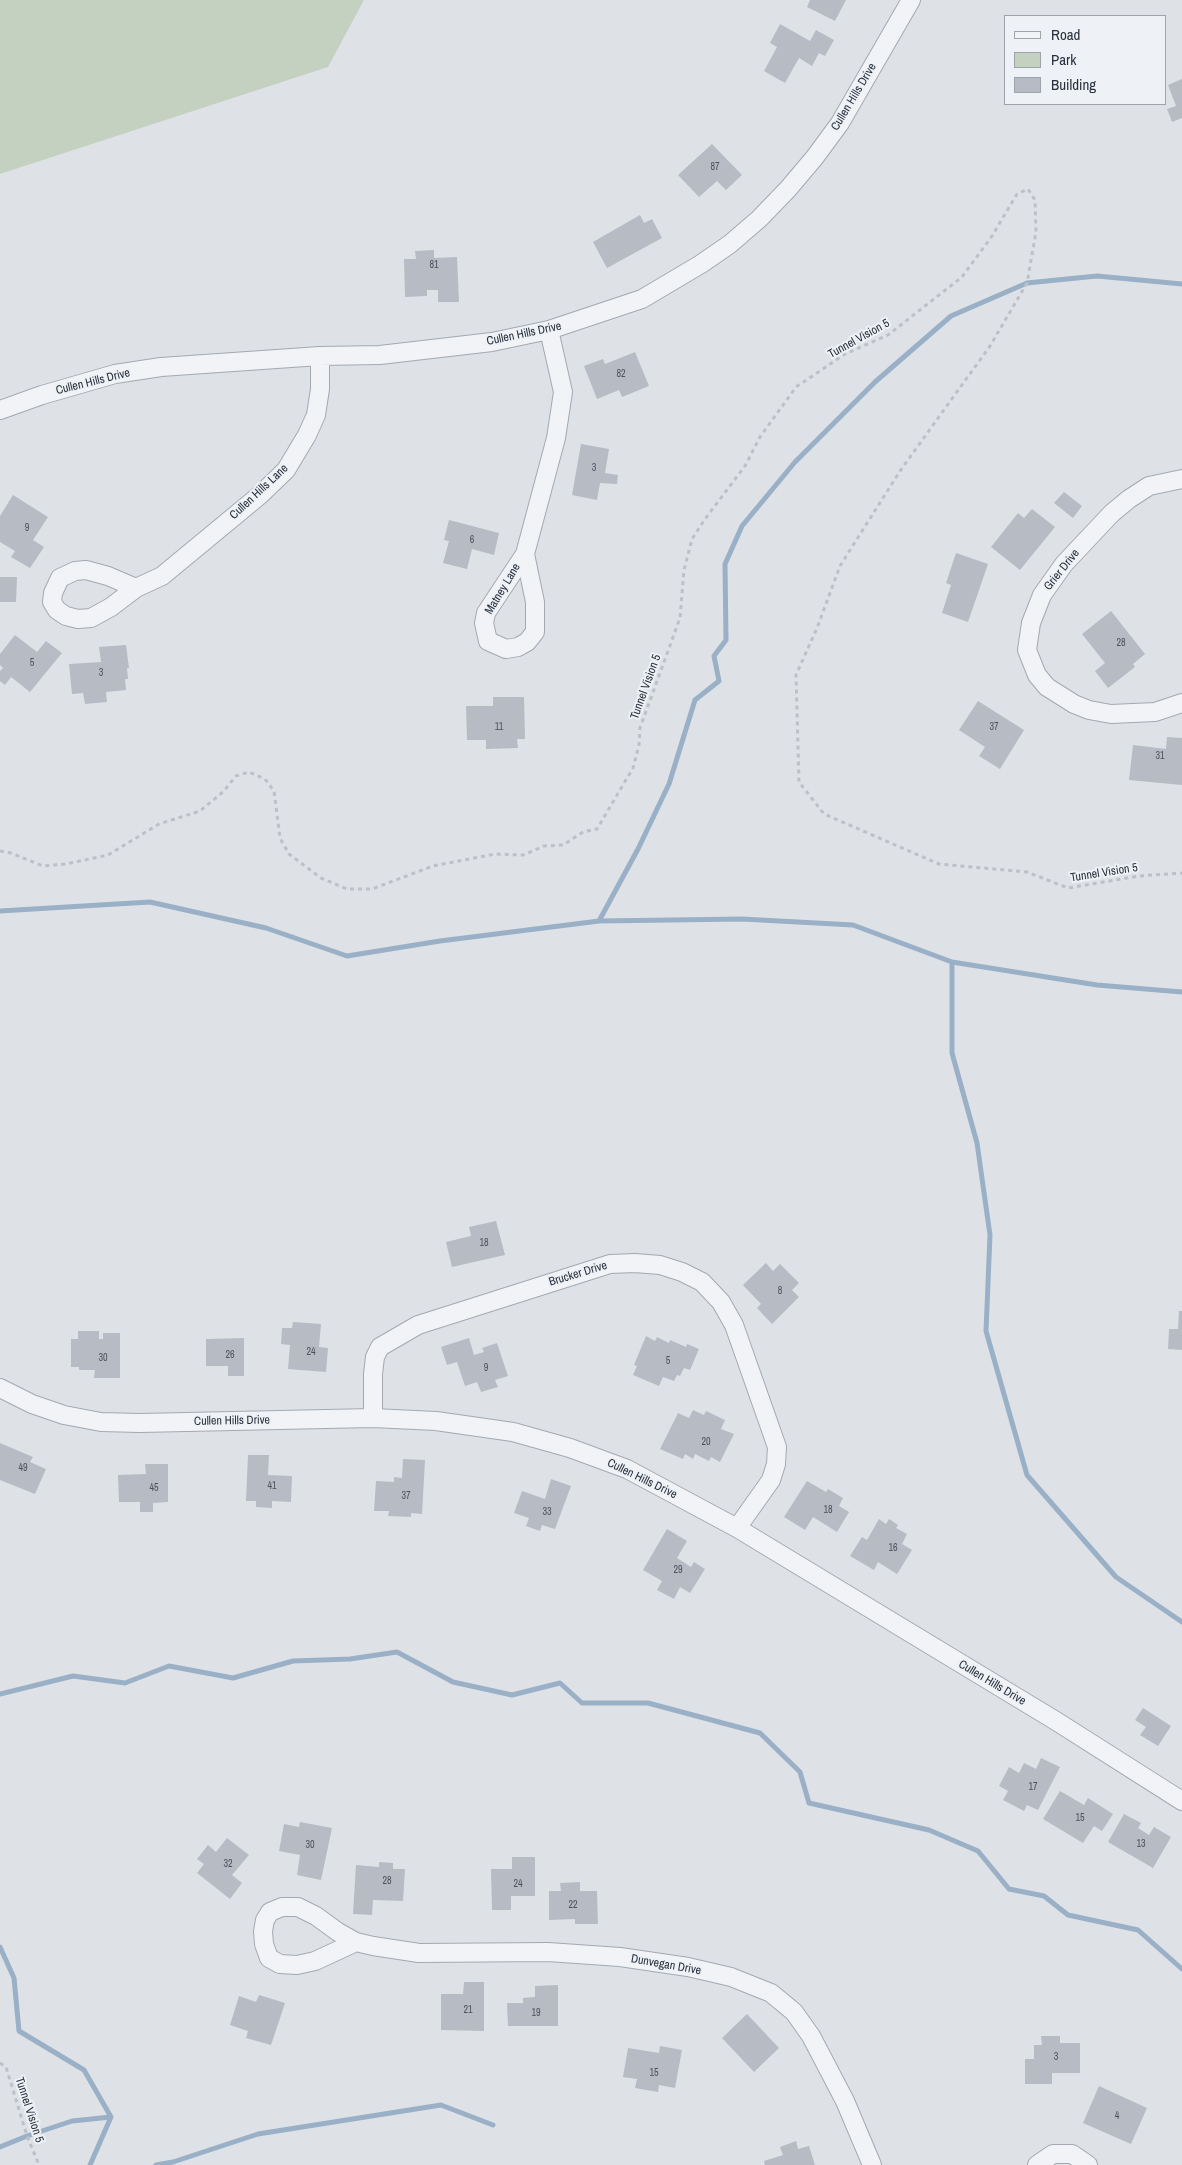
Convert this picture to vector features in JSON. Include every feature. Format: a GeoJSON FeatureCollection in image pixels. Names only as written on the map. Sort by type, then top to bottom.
{"type":"FeatureCollection","features":[{"type":"Feature","properties":{"kind":"street","name":"Cullen Hills Drive"},"geometry":{"type":"LineString","coordinates":[[0,410],[42,395],[115,374],[161,367],[320,356],[380,355],[492,342],[549,330],[642,299],[701,264],[730,244],[760,219],[788,189],[835,130],[911,0]]}},
{"type":"Feature","properties":{"kind":"street","name":"Matney Lane"},"geometry":{"type":"LineString","coordinates":[[525,554],[536,602],[535,632],[527,642],[518,647],[506,649],[488,641],[484,623],[486,613],[525,554],[556,438],[563,392],[549,330]]}},
{"type":"Feature","properties":{"kind":"street","name":"Cullen Hills Lane"},"geometry":{"type":"LineString","coordinates":[[136,588],[162,576],[260,495],[286,470],[307,435],[316,415],[320,389],[320,356]]}},
{"type":"Feature","properties":{"kind":"street","name":"Grier Drive"},"geometry":{"type":"LineString","coordinates":[[1182,478],[1149,486],[1129,499],[1112,513],[1064,564],[1042,595],[1031,622],[1027,650],[1037,675],[1047,686],[1074,704],[1089,710],[1111,714],[1155,712],[1182,703]]}},
{"type":"Feature","properties":{"kind":"street","name":"Brucker Drive"},"geometry":{"type":"LineString","coordinates":[[374,1418],[373,1374],[375,1357],[380,1347],[418,1325],[610,1264],[660,1265],[682,1272],[702,1282],[721,1302],[734,1325],[777,1446],[776,1464],[771,1480],[737,1528]]}},
{"type":"Feature","properties":{"kind":"street","name":"Cullen Hills Drive"},"geometry":{"type":"LineString","coordinates":[[0,1388],[32,1404],[64,1415],[101,1422],[150,1423],[374,1418],[436,1421],[513,1432],[570,1448],[627,1469],[737,1528],[1056,1721],[1182,1801]]}},
{"type":"Feature","properties":{"kind":"street","name":"Dunvegan Drive"},"geometry":{"type":"LineString","coordinates":[[356,1942],[315,1961],[297,1965],[280,1964],[269,1958],[264,1944],[263,1931],[265,1920],[270,1912],[282,1907],[298,1907],[316,1916],[356,1942],[373,1946],[419,1953],[548,1952],[620,1956],[688,1967],[731,1978],[771,1992],[794,2012],[811,2036],[845,2101],[872,2165]]}},
{"type":"Feature","properties":{"kind":"street"},"geometry":{"type":"LineString","coordinates":[[1037,2165],[1053,2154],[1072,2154],[1088,2165]]}},
{"type":"Feature","properties":{"kind":"path","name":"Tunnel Vision 5"},"geometry":{"type":"LineString","coordinates":[[0,851],[11,853],[43,866],[66,864],[108,855],[159,824],[200,811],[223,792],[236,776],[248,772],[265,779],[274,791],[280,838],[289,854],[321,878],[347,889],[372,889],[433,866],[495,854],[523,855],[544,846],[563,845],[583,832],[597,829],[633,768],[640,728],[680,618],[684,570],[692,539],[746,466],[760,437],[796,387],[845,354],[888,335],[962,277],[992,236],[1017,194],[1028,189],[1035,200],[1036,232],[1027,283],[990,346],[900,471],[840,566],[796,675],[799,782],[824,814],[939,864],[1027,872],[1068,888],[1139,876],[1182,873]]}},
{"type":"Feature","properties":{"kind":"path","name":"Tunnel Vision 5"},"geometry":{"type":"LineString","coordinates":[[0,2063],[6,2067],[27,2136],[39,2165]]}},
{"type":"Feature","properties":{"kind":"green space"},"geometry":{"type":"Polygon","coordinates":[[[0,0],[364,0],[328,67],[0,174],[0,0]]]}},
{"type":"Feature","properties":{"kind":"building"},"geometry":{"type":"Polygon","coordinates":[[[810,0],[846,0],[835,21],[807,7],[810,0]]]}},
{"type":"Feature","properties":{"kind":"building"},"geometry":{"type":"Polygon","coordinates":[[[780,24],[810,41],[816,30],[834,40],[825,56],[819,53],[812,66],[799,58],[785,83],[764,71],[777,47],[770,43],[780,24]]]}},
{"type":"Feature","properties":{"kind":"building"},"geometry":{"type":"Polygon","coordinates":[[[1182,79],[1182,118],[1172,122],[1167,109],[1176,106],[1168,85],[1182,79]]]}},
{"type":"Feature","properties":{"kind":"building"},"geometry":{"type":"Polygon","coordinates":[[[712,144],[742,175],[726,190],[717,181],[699,197],[678,175],[712,144]]]}},
{"type":"Feature","properties":{"kind":"building"},"geometry":{"type":"Polygon","coordinates":[[[640,215],[644,223],[652,219],[662,238],[607,268],[593,242],[640,215]]]}},
{"type":"Feature","properties":{"kind":"building"},"geometry":{"type":"Polygon","coordinates":[[[434,250],[434,258],[457,257],[459,302],[438,302],[438,290],[427,290],[427,296],[405,297],[404,259],[416,259],[415,251],[434,250]]]}},
{"type":"Feature","properties":{"kind":"building"},"geometry":{"type":"Polygon","coordinates":[[[635,352],[649,386],[622,397],[619,390],[597,399],[584,366],[603,359],[605,364],[635,352]]]}},
{"type":"Feature","properties":{"kind":"building"},"geometry":{"type":"Polygon","coordinates":[[[581,444],[609,449],[605,473],[618,475],[617,484],[600,483],[597,500],[572,495],[581,444]]]}},
{"type":"Feature","properties":{"kind":"building"},"geometry":{"type":"Polygon","coordinates":[[[1064,492],[1082,506],[1073,518],[1054,503],[1064,492]]]}},
{"type":"Feature","properties":{"kind":"building"},"geometry":{"type":"Polygon","coordinates":[[[13,495],[48,517],[33,540],[44,547],[30,568],[11,557],[15,551],[0,542],[0,516],[13,495]]]}},
{"type":"Feature","properties":{"kind":"building"},"geometry":{"type":"Polygon","coordinates":[[[1032,509],[1055,527],[1020,570],[991,547],[1018,513],[1024,518],[1032,509]]]}},
{"type":"Feature","properties":{"kind":"building"},"geometry":{"type":"Polygon","coordinates":[[[449,520],[499,533],[494,555],[472,549],[467,569],[443,563],[449,541],[444,540],[449,520]]]}},
{"type":"Feature","properties":{"kind":"building"},"geometry":{"type":"Polygon","coordinates":[[[956,553],[988,564],[968,622],[942,613],[951,585],[946,583],[956,553]]]}},
{"type":"Feature","properties":{"kind":"building"},"geometry":{"type":"Polygon","coordinates":[[[0,577],[17,577],[16,602],[0,602],[0,577]]]}},
{"type":"Feature","properties":{"kind":"building"},"geometry":{"type":"Polygon","coordinates":[[[1111,611],[1145,654],[1133,664],[1135,667],[1108,688],[1095,671],[1105,663],[1082,634],[1111,611]]]}},
{"type":"Feature","properties":{"kind":"building"},"geometry":{"type":"Polygon","coordinates":[[[15,635],[37,652],[46,641],[62,653],[30,692],[11,677],[5,685],[0,681],[0,671],[3,668],[0,665],[0,654],[15,635]]]}},
{"type":"Feature","properties":{"kind":"building"},"geometry":{"type":"Polygon","coordinates":[[[126,645],[129,668],[127,668],[128,679],[125,679],[126,690],[106,692],[107,702],[85,704],[83,693],[72,694],[69,664],[101,662],[99,647],[126,645]]]}},
{"type":"Feature","properties":{"kind":"building"},"geometry":{"type":"Polygon","coordinates":[[[493,697],[524,697],[525,739],[517,739],[518,748],[486,749],[486,740],[467,740],[466,706],[493,706],[493,697]]]}},
{"type":"Feature","properties":{"kind":"building"},"geometry":{"type":"Polygon","coordinates":[[[978,701],[1024,730],[1000,769],[979,756],[985,747],[959,730],[978,701]]]}},
{"type":"Feature","properties":{"kind":"building"},"geometry":{"type":"Polygon","coordinates":[[[1167,737],[1182,738],[1182,785],[1129,780],[1133,745],[1166,749],[1167,737]]]}},
{"type":"Feature","properties":{"kind":"building"},"geometry":{"type":"Polygon","coordinates":[[[496,1221],[505,1255],[452,1267],[446,1242],[471,1236],[469,1227],[496,1221]]]}},
{"type":"Feature","properties":{"kind":"building"},"geometry":{"type":"Polygon","coordinates":[[[766,1263],[773,1271],[780,1264],[799,1283],[792,1290],[799,1297],[772,1324],[757,1308],[761,1304],[743,1285],[766,1263]]]}},
{"type":"Feature","properties":{"kind":"building"},"geometry":{"type":"Polygon","coordinates":[[[1179,1311],[1182,1311],[1182,1350],[1168,1349],[1169,1329],[1178,1329],[1179,1311]]]}},
{"type":"Feature","properties":{"kind":"building"},"geometry":{"type":"Polygon","coordinates":[[[293,1322],[321,1324],[319,1347],[328,1348],[326,1372],[288,1369],[290,1345],[281,1344],[282,1328],[292,1328],[293,1322]]]}},
{"type":"Feature","properties":{"kind":"building"},"geometry":{"type":"Polygon","coordinates":[[[78,1331],[99,1331],[99,1339],[103,1339],[103,1333],[120,1333],[120,1378],[94,1378],[95,1370],[79,1370],[79,1367],[71,1367],[71,1339],[78,1339],[78,1331]]]}},
{"type":"Feature","properties":{"kind":"building"},"geometry":{"type":"Polygon","coordinates":[[[646,1336],[655,1341],[657,1337],[669,1343],[670,1340],[686,1347],[687,1344],[699,1349],[690,1370],[684,1368],[680,1376],[677,1375],[674,1381],[663,1377],[659,1386],[633,1375],[637,1366],[634,1365],[646,1336]]]}},
{"type":"Feature","properties":{"kind":"building"},"geometry":{"type":"Polygon","coordinates":[[[244,1338],[244,1376],[228,1376],[228,1366],[206,1366],[206,1339],[244,1338]]]}},
{"type":"Feature","properties":{"kind":"building"},"geometry":{"type":"Polygon","coordinates":[[[469,1338],[474,1355],[484,1352],[482,1348],[497,1343],[508,1376],[495,1380],[498,1387],[481,1392],[477,1382],[465,1386],[457,1362],[447,1365],[441,1347],[469,1338]]]}},
{"type":"Feature","properties":{"kind":"building"},"geometry":{"type":"Polygon","coordinates":[[[693,1410],[704,1415],[706,1411],[725,1420],[721,1429],[734,1434],[720,1462],[711,1457],[709,1461],[695,1454],[693,1459],[685,1454],[683,1459],[660,1449],[678,1413],[689,1418],[693,1410]]]}},
{"type":"Feature","properties":{"kind":"building"},"geometry":{"type":"Polygon","coordinates":[[[0,1443],[33,1457],[30,1462],[46,1469],[35,1494],[0,1480],[0,1443]]]}},
{"type":"Feature","properties":{"kind":"building"},"geometry":{"type":"Polygon","coordinates":[[[248,1455],[269,1455],[268,1475],[292,1476],[291,1502],[272,1501],[272,1508],[256,1507],[256,1501],[246,1501],[248,1455]]]}},
{"type":"Feature","properties":{"kind":"building"},"geometry":{"type":"Polygon","coordinates":[[[403,1459],[425,1460],[422,1514],[411,1513],[411,1517],[388,1516],[389,1511],[374,1511],[376,1481],[394,1482],[394,1477],[402,1478],[403,1459]]]}},
{"type":"Feature","properties":{"kind":"building"},"geometry":{"type":"Polygon","coordinates":[[[145,1464],[168,1464],[168,1502],[153,1503],[153,1512],[140,1512],[140,1502],[119,1502],[118,1475],[146,1474],[145,1464]]]}},
{"type":"Feature","properties":{"kind":"building"},"geometry":{"type":"Polygon","coordinates":[[[551,1479],[571,1486],[555,1529],[542,1525],[540,1531],[526,1526],[529,1518],[514,1513],[522,1491],[545,1499],[551,1479]]]}},
{"type":"Feature","properties":{"kind":"building"},"geometry":{"type":"Polygon","coordinates":[[[807,1481],[826,1492],[828,1489],[843,1498],[839,1506],[849,1512],[837,1532],[813,1517],[805,1530],[784,1517],[807,1481]]]}},
{"type":"Feature","properties":{"kind":"building"},"geometry":{"type":"Polygon","coordinates":[[[879,1519],[886,1524],[889,1519],[898,1525],[896,1528],[907,1534],[902,1544],[912,1550],[897,1574],[878,1562],[874,1570],[850,1556],[862,1537],[867,1540],[879,1519]]]}},
{"type":"Feature","properties":{"kind":"building"},"geometry":{"type":"Polygon","coordinates":[[[667,1529],[687,1541],[677,1558],[691,1567],[694,1562],[705,1569],[690,1593],[680,1587],[674,1599],[657,1590],[662,1581],[643,1570],[667,1529]]]}},
{"type":"Feature","properties":{"kind":"building"},"geometry":{"type":"Polygon","coordinates":[[[1143,1708],[1171,1726],[1158,1746],[1140,1735],[1146,1727],[1135,1720],[1143,1708]]]}},
{"type":"Feature","properties":{"kind":"building"},"geometry":{"type":"Polygon","coordinates":[[[1041,1758],[1060,1767],[1038,1810],[1027,1805],[1024,1811],[1003,1800],[1008,1791],[999,1786],[1009,1767],[1019,1773],[1024,1763],[1036,1769],[1041,1758]]]}},
{"type":"Feature","properties":{"kind":"building"},"geometry":{"type":"Polygon","coordinates":[[[1060,1791],[1084,1805],[1088,1798],[1113,1814],[1102,1831],[1094,1826],[1083,1843],[1043,1819],[1060,1791]]]}},
{"type":"Feature","properties":{"kind":"building"},"geometry":{"type":"Polygon","coordinates":[[[1124,1814],[1141,1823],[1138,1828],[1149,1835],[1154,1827],[1171,1837],[1153,1868],[1108,1842],[1124,1814]]]}},
{"type":"Feature","properties":{"kind":"building"},"geometry":{"type":"Polygon","coordinates":[[[300,1822],[332,1828],[321,1880],[297,1875],[300,1855],[279,1851],[284,1824],[299,1827],[300,1822]]]}},
{"type":"Feature","properties":{"kind":"building"},"geometry":{"type":"Polygon","coordinates":[[[227,1838],[249,1855],[232,1875],[242,1883],[230,1899],[197,1873],[204,1864],[197,1859],[208,1845],[216,1852],[227,1838]]]}},
{"type":"Feature","properties":{"kind":"building"},"geometry":{"type":"Polygon","coordinates":[[[512,1857],[535,1857],[535,1896],[511,1896],[511,1910],[492,1910],[491,1869],[512,1869],[512,1857]]]}},
{"type":"Feature","properties":{"kind":"building"},"geometry":{"type":"Polygon","coordinates":[[[379,1862],[393,1863],[393,1869],[405,1869],[403,1901],[373,1900],[372,1915],[353,1914],[356,1865],[379,1867],[379,1862]]]}},
{"type":"Feature","properties":{"kind":"building"},"geometry":{"type":"Polygon","coordinates":[[[580,1882],[580,1891],[597,1891],[598,1924],[575,1924],[575,1919],[549,1920],[549,1891],[561,1891],[560,1883],[580,1882]]]}},
{"type":"Feature","properties":{"kind":"building"},"geometry":{"type":"Polygon","coordinates":[[[464,1982],[484,1982],[484,2031],[441,2030],[441,1994],[463,1994],[464,1982]]]}},
{"type":"Feature","properties":{"kind":"building"},"geometry":{"type":"Polygon","coordinates":[[[558,1985],[558,2026],[508,2026],[507,2003],[523,2003],[523,1998],[535,1997],[535,1986],[558,1985]]]}},
{"type":"Feature","properties":{"kind":"building"},"geometry":{"type":"Polygon","coordinates":[[[259,1995],[285,2003],[271,2045],[246,2038],[248,2031],[230,2025],[239,1996],[256,2002],[259,1995]]]}},
{"type":"Feature","properties":{"kind":"building"},"geometry":{"type":"Polygon","coordinates":[[[747,2014],[779,2048],[754,2072],[722,2038],[747,2014]]]}},
{"type":"Feature","properties":{"kind":"building"},"geometry":{"type":"Polygon","coordinates":[[[1041,2036],[1060,2036],[1060,2043],[1080,2043],[1080,2073],[1052,2073],[1052,2084],[1025,2084],[1025,2059],[1034,2059],[1034,2045],[1042,2045],[1041,2036]]]}},
{"type":"Feature","properties":{"kind":"building"},"geometry":{"type":"Polygon","coordinates":[[[660,2046],[682,2050],[675,2088],[659,2085],[658,2092],[635,2088],[637,2079],[623,2077],[628,2048],[659,2053],[660,2046]]]}},
{"type":"Feature","properties":{"kind":"building"},"geometry":{"type":"Polygon","coordinates":[[[1099,2086],[1147,2108],[1131,2144],[1083,2123],[1099,2086]]]}},
{"type":"Feature","properties":{"kind":"building"},"geometry":{"type":"Polygon","coordinates":[[[796,2141],[798,2149],[809,2146],[815,2165],[765,2165],[764,2161],[783,2155],[780,2147],[796,2141]]]}},
{"type":"Feature","properties":{"kind":"waterway"},"geometry":{"type":"LineString","coordinates":[[599,921],[638,849],[669,784],[695,700],[719,681],[714,656],[726,640],[725,564],[742,526],[795,462],[875,382],[951,316],[1027,283],[1097,276],[1182,284]]}},
{"type":"Feature","properties":{"kind":"waterway"},"geometry":{"type":"LineString","coordinates":[[0,911],[150,902],[266,928],[347,956],[440,941],[599,921],[742,919],[853,925],[952,962],[1097,985],[1182,992]]}},
{"type":"Feature","properties":{"kind":"waterway"},"geometry":{"type":"LineString","coordinates":[[952,962],[952,1053],[977,1143],[990,1235],[986,1331],[1027,1475],[1116,1577],[1182,1622]]}},
{"type":"Feature","properties":{"kind":"waterway"},"geometry":{"type":"LineString","coordinates":[[0,1694],[73,1676],[125,1683],[169,1666],[233,1678],[293,1661],[350,1659],[397,1652],[453,1682],[512,1695],[560,1683],[582,1703],[648,1703],[760,1733],[800,1772],[809,1803],[929,1830],[978,1851],[1009,1889],[1044,1896],[1068,1915],[1138,1930],[1182,1969]]}},
{"type":"Feature","properties":{"kind":"waterway"},"geometry":{"type":"LineString","coordinates":[[0,1947],[14,1978],[19,2031],[84,2070],[111,2117],[90,2165]]}},
{"type":"Feature","properties":{"kind":"waterway"},"geometry":{"type":"LineString","coordinates":[[156,2165],[173,2162],[258,2134],[441,2105],[493,2125]]}},
{"type":"Feature","properties":{"kind":"waterway"},"geometry":{"type":"LineString","coordinates":[[0,2147],[72,2121],[111,2117]]}}]}
